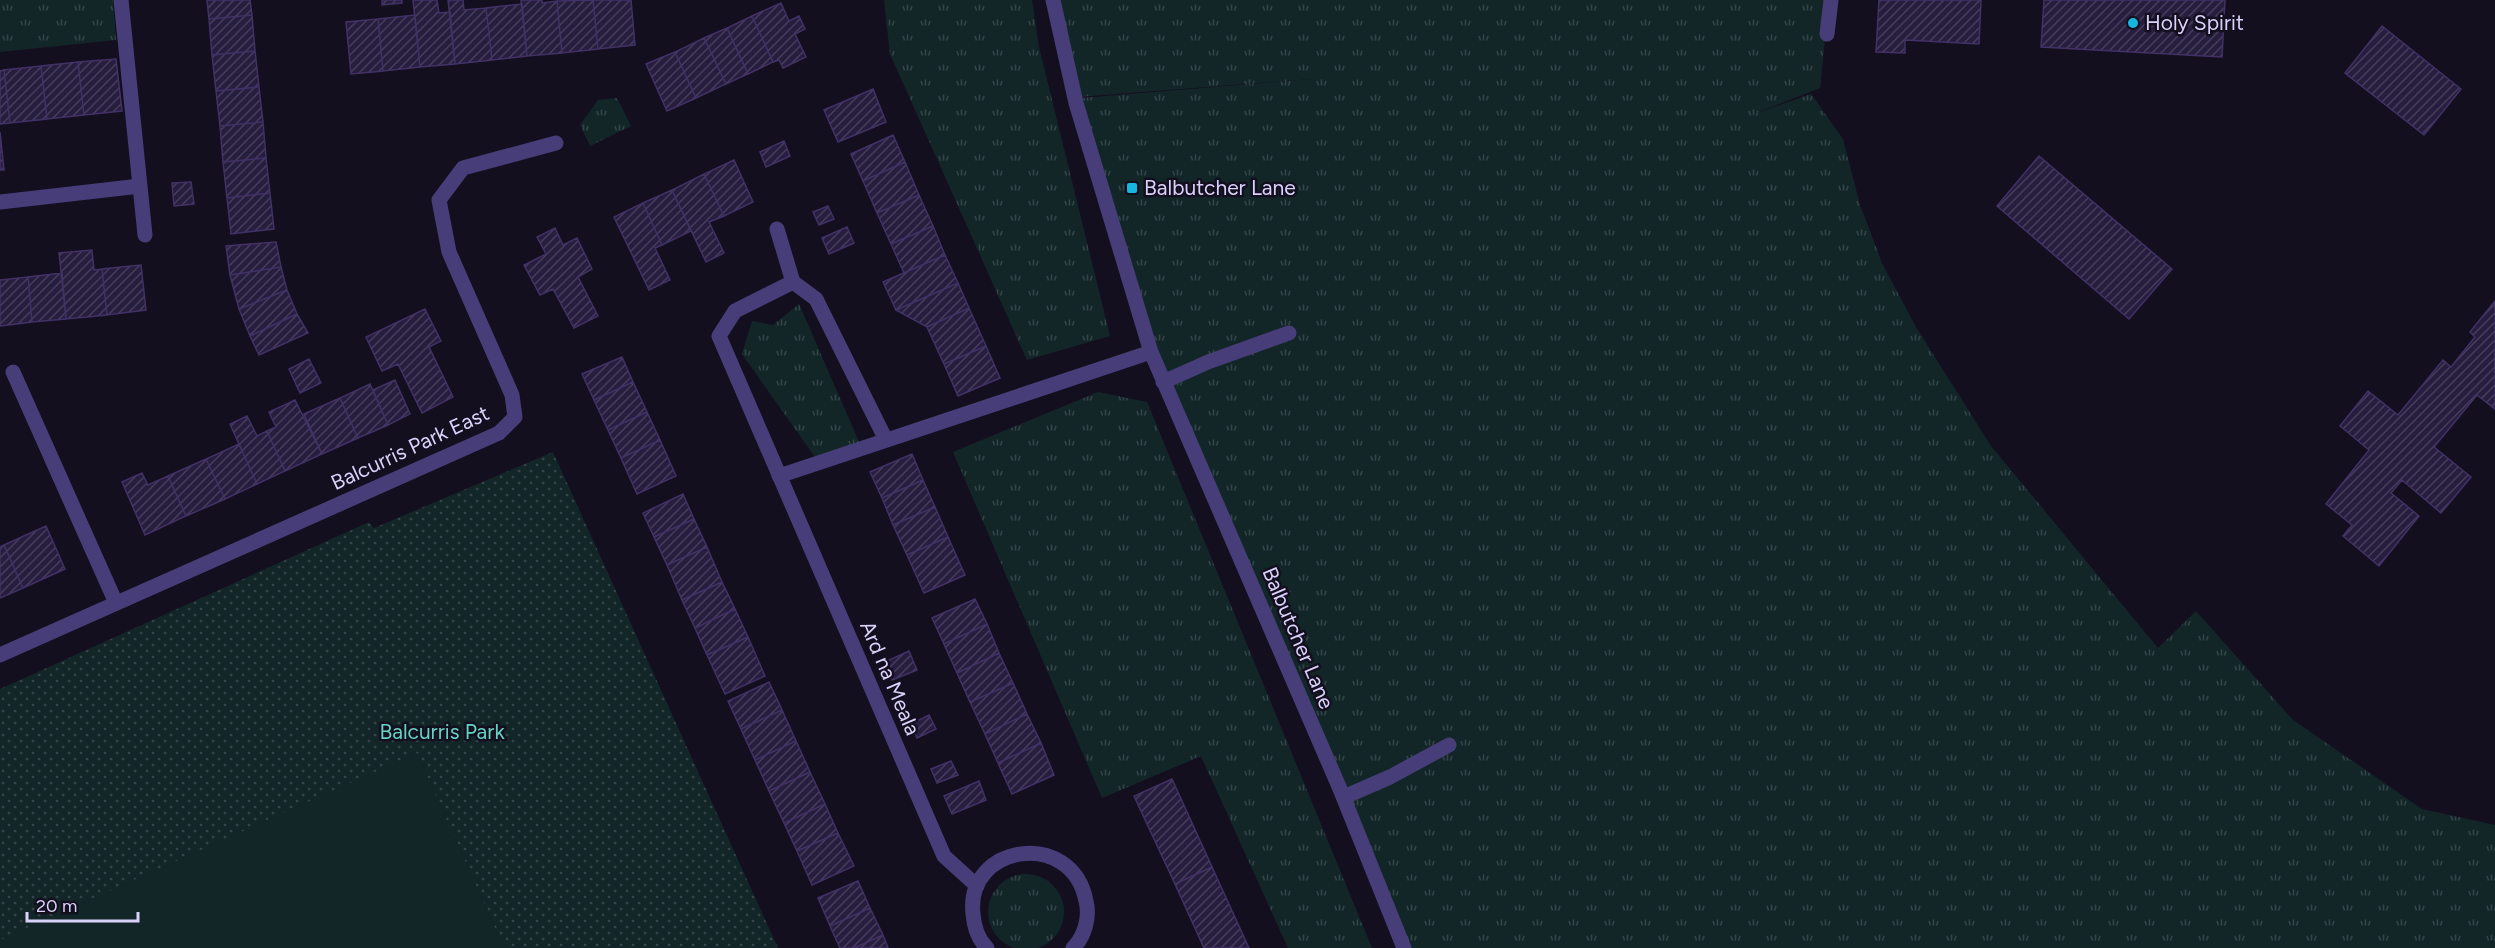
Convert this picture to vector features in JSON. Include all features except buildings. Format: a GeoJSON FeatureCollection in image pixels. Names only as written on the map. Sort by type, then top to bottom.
{"type":"FeatureCollection","features":[{"type":"Feature","properties":{"kind":"street"},"geometry":{"type":"LineString","coordinates":[[121,0],[146,235]]}},
{"type":"Feature","properties":{"kind":"street","name":"Balbutcher Lane"},"geometry":{"type":"LineString","coordinates":[[1053,0],[1076,103],[1151,352],[1344,797],[1404,948]]}},
{"type":"Feature","properties":{"kind":"street"},"geometry":{"type":"LineString","coordinates":[[1827,34],[1831,0]]}},
{"type":"Feature","properties":{"kind":"street","name":"Balcurris Park East"},"geometry":{"type":"LineString","coordinates":[[0,655],[499,433],[515,417],[512,395],[449,252],[440,200],[462,168],[556,143]]}},
{"type":"Feature","properties":{"kind":"street"},"geometry":{"type":"LineString","coordinates":[[0,202],[140,186]]}},
{"type":"Feature","properties":{"kind":"street"},"geometry":{"type":"LineString","coordinates":[[777,230],[793,282],[816,299],[886,440]]}},
{"type":"Feature","properties":{"kind":"street","name":"Ard na Meala"},"geometry":{"type":"LineString","coordinates":[[793,282],[735,311],[719,336],[944,856],[977,886]]}},
{"type":"Feature","properties":{"kind":"street"},"geometry":{"type":"LineString","coordinates":[[1163,381],[1289,333]]}},
{"type":"Feature","properties":{"kind":"street"},"geometry":{"type":"LineString","coordinates":[[779,476],[1151,352]]}},
{"type":"Feature","properties":{"kind":"street"},"geometry":{"type":"LineString","coordinates":[[13,372],[116,603]]}},
{"type":"Feature","properties":{"kind":"street"},"geometry":{"type":"LineString","coordinates":[[1344,797],[1390,777],[1449,745]]}},
{"type":"Feature","properties":{"kind":"street"},"geometry":{"type":"LineString","coordinates":[[987,948],[974,925],[972,905],[977,886],[988,869],[1004,858],[1024,852],[1043,854],[1061,861],[1075,874],[1084,890],[1088,908],[1085,927],[1078,946]]}},
{"type":"Feature","properties":{"kind":"green space"},"geometry":{"type":"Polygon","coordinates":[[[0,0],[113,0],[116,40],[0,52],[0,0]]]}},
{"type":"Feature","properties":{"kind":"green space"},"geometry":{"type":"Polygon","coordinates":[[[884,0],[1032,0],[1039,47],[1110,336],[1027,360],[890,54],[884,0]]]}},
{"type":"Feature","properties":{"kind":"green space"},"geometry":{"type":"Polygon","coordinates":[[[1055,0],[1829,0],[1820,88],[1751,115],[1811,94],[1843,139],[1860,205],[1882,263],[1916,327],[1991,446],[2158,648],[2196,611],[2293,720],[2422,809],[2495,825],[2495,948],[1405,948],[1151,352],[1081,98],[1324,78],[1077,97],[1055,0]]]}},
{"type":"Feature","properties":{"kind":"green space"},"geometry":{"type":"Polygon","coordinates":[[[617,98],[631,126],[590,146],[580,125],[598,100],[617,98]]]}},
{"type":"Feature","properties":{"kind":"green space"},"geometry":{"type":"Polygon","coordinates":[[[799,304],[860,444],[820,464],[742,354],[752,321],[773,325],[799,304]]]}},
{"type":"Feature","properties":{"kind":"green space"},"geometry":{"type":"Polygon","coordinates":[[[1098,392],[1147,402],[1372,948],[1288,948],[1201,756],[1102,798],[953,452],[1098,392]]]}},
{"type":"Feature","properties":{"kind":"green space","name":"Balcurris Park"},"geometry":{"type":"Polygon","coordinates":[[[553,452],[778,948],[0,948],[0,689],[369,522],[374,528],[553,452]]]}},
{"type":"Feature","properties":{"kind":"green space"},"geometry":{"type":"Polygon","coordinates":[[[417,753],[504,948],[0,948],[0,940],[417,753]]]}},
{"type":"Feature","properties":{"kind":"green space"},"geometry":{"type":"Polygon","coordinates":[[[1026,874],[1041,877],[1053,885],[1061,897],[1064,912],[1061,927],[1053,939],[1041,947],[1026,950],[1011,947],[999,939],[991,927],[988,912],[991,897],[999,885],[1011,877],[1026,874]]]}},
{"type":"Feature","properties":{"kind":"place","name":"Holy Spirit"},"geometry":{"type":"Point","coordinates":[2133,23]}},
{"type":"Feature","properties":{"kind":"place","name":"Balbutcher Lane"},"geometry":{"type":"Point","coordinates":[1132,188]}}]}
